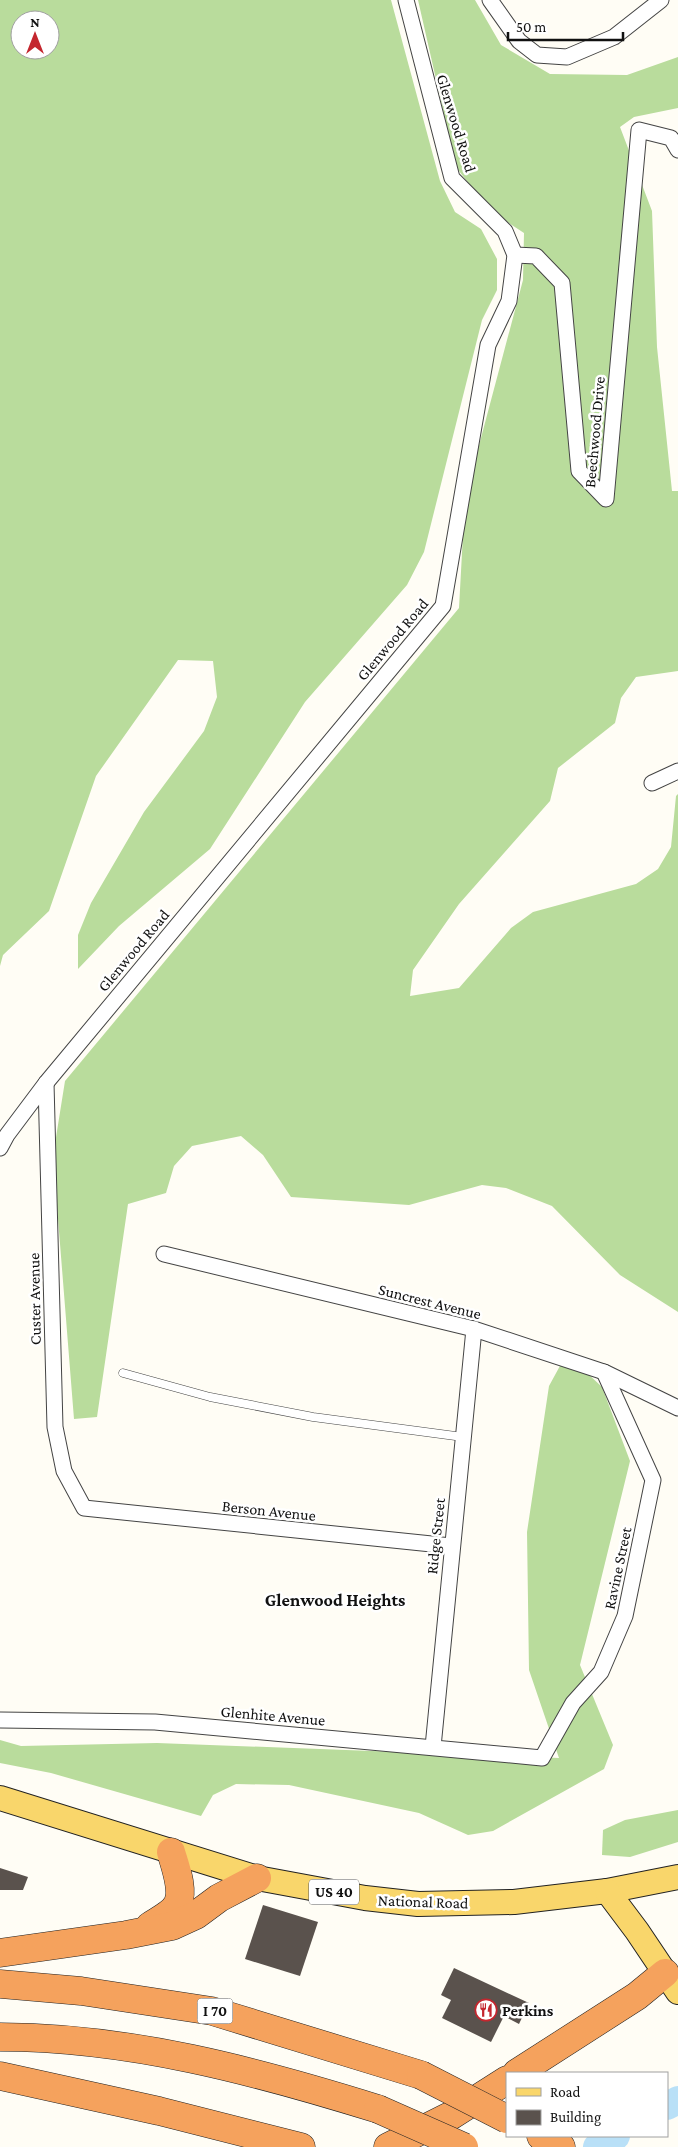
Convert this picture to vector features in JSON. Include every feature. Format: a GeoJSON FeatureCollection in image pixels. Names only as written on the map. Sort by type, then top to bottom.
{"type":"FeatureCollection","features":[{"type":"Feature","properties":{"kind":"highway"},"geometry":{"type":"LineString","coordinates":[[139,1932],[166,1916],[178,1903],[179,1881],[171,1852]]}},
{"type":"Feature","properties":{"kind":"highway"},"geometry":{"type":"LineString","coordinates":[[0,1953],[172,1926],[196,1915],[219,1898],[257,1878]]}},
{"type":"Feature","properties":{"kind":"highway"},"geometry":{"type":"LineString","coordinates":[[519,2072],[674,1974]]}},
{"type":"Feature","properties":{"kind":"highway","name":"I 70"},"geometry":{"type":"LineString","coordinates":[[0,1984],[81,1991],[212,2010],[421,2075],[506,2118]]}},
{"type":"Feature","properties":{"kind":"highway"},"geometry":{"type":"LineString","coordinates":[[0,2037],[92,2042],[190,2059],[288,2081],[378,2109],[464,2147]]}},
{"type":"Feature","properties":{"kind":"highway"},"geometry":{"type":"LineString","coordinates":[[0,2076],[159,2110],[301,2147]]}},
{"type":"Feature","properties":{"kind":"highway"},"geometry":{"type":"LineString","coordinates":[[388,2147],[452,2115],[506,2081]]}},
{"type":"Feature","properties":{"kind":"highway"},"geometry":{"type":"LineString","coordinates":[[542,2137],[562,2147]]}},
{"type":"Feature","properties":{"kind":"main road","name":"National Road"},"geometry":{"type":"LineString","coordinates":[[0,1798],[257,1878],[364,1898],[418,1904],[514,1902],[607,1891],[678,1877]]}},
{"type":"Feature","properties":{"kind":"main road"},"geometry":{"type":"LineString","coordinates":[[607,1891],[674,1974]]}},
{"type":"Feature","properties":{"kind":"street","name":"Glenwood Road"},"geometry":{"type":"LineString","coordinates":[[0,1148],[7,1135],[46,1083],[442,606],[488,345],[509,301],[515,255],[505,231],[452,178],[406,0]]}},
{"type":"Feature","properties":{"kind":"street"},"geometry":{"type":"LineString","coordinates":[[490,0],[519,41],[537,55],[567,57],[614,37],[661,0]]}},
{"type":"Feature","properties":{"kind":"street","name":"Beechwood Drive"},"geometry":{"type":"LineString","coordinates":[[515,255],[536,256],[562,283],[579,471],[606,499],[639,130],[671,138],[678,150]]}},
{"type":"Feature","properties":{"kind":"street"},"geometry":{"type":"LineString","coordinates":[[652,783],[678,772]]}},
{"type":"Feature","properties":{"kind":"street","name":"Custer Avenue"},"geometry":{"type":"LineString","coordinates":[[46,1083],[54,1427],[64,1472],[84,1508]]}},
{"type":"Feature","properties":{"kind":"street","name":"Suncrest Avenue"},"geometry":{"type":"LineString","coordinates":[[164,1254],[474,1329],[604,1372],[678,1408]]}},
{"type":"Feature","properties":{"kind":"street","name":"Ridge Street"},"geometry":{"type":"LineString","coordinates":[[433,1748],[451,1546],[474,1329]]}},
{"type":"Feature","properties":{"kind":"street","name":"Ravine Street"},"geometry":{"type":"LineString","coordinates":[[542,1758],[573,1703],[601,1672],[625,1616],[653,1480],[604,1372]]}},
{"type":"Feature","properties":{"kind":"street","name":"Berson Avenue"},"geometry":{"type":"LineString","coordinates":[[84,1508],[451,1546]]}},
{"type":"Feature","properties":{"kind":"street","name":"Glenhite Avenue"},"geometry":{"type":"LineString","coordinates":[[0,1720],[155,1722],[542,1758]]}},
{"type":"Feature","properties":{"kind":"lane"},"geometry":{"type":"LineString","coordinates":[[123,1373],[210,1398],[313,1417],[462,1437]]}},
{"type":"Feature","properties":{"kind":"green space"},"geometry":{"type":"Polygon","coordinates":[[[0,0],[391,0],[440,181],[455,212],[481,229],[497,259],[497,290],[482,320],[424,552],[407,585],[305,702],[210,849],[119,926],[78,969],[78,935],[91,903],[144,812],[204,731],[217,697],[213,661],[178,660],[96,776],[49,911],[3,955],[0,966],[0,0]]]}},
{"type":"Feature","properties":{"kind":"green space"},"geometry":{"type":"Polygon","coordinates":[[[418,0],[475,0],[501,45],[550,74],[627,75],[678,57],[678,108],[634,117],[620,127],[652,211],[657,347],[672,491],[678,491],[678,671],[636,677],[621,698],[615,723],[558,768],[550,801],[459,904],[413,970],[410,996],[459,988],[511,928],[533,912],[636,884],[658,869],[671,847],[676,796],[678,794],[678,1312],[620,1275],[552,1206],[506,1188],[482,1185],[409,1205],[291,1197],[263,1155],[241,1136],[192,1146],[174,1166],[166,1193],[128,1204],[97,1417],[74,1419],[53,1156],[65,1081],[459,608],[465,498],[523,280],[524,233],[489,210],[456,167],[418,0]]]}},
{"type":"Feature","properties":{"kind":"green space"},"geometry":{"type":"Polygon","coordinates":[[[561,1364],[585,1371],[602,1387],[630,1461],[580,1665],[613,1745],[604,1769],[493,1831],[468,1835],[419,1813],[289,1785],[236,1784],[213,1795],[201,1816],[51,1773],[0,1763],[0,1740],[21,1746],[157,1743],[559,1758],[529,1670],[527,1532],[549,1386],[561,1364]]]}},
{"type":"Feature","properties":{"kind":"green space"},"geometry":{"type":"Polygon","coordinates":[[[678,1810],[678,1842],[630,1857],[602,1855],[603,1830],[625,1820],[678,1810]]]}},
{"type":"Feature","properties":{"kind":"building"},"geometry":{"type":"Polygon","coordinates":[[[0,1868],[28,1877],[23,1890],[0,1890],[0,1868]]]}},
{"type":"Feature","properties":{"kind":"building"},"geometry":{"type":"Polygon","coordinates":[[[263,1905],[318,1922],[300,1976],[245,1959],[263,1905]]]}},
{"type":"Feature","properties":{"kind":"building","name":"Perkins"},"geometry":{"type":"Polygon","coordinates":[[[454,1968],[529,2003],[519,2024],[504,2016],[491,2042],[442,2018],[451,2000],[441,1995],[454,1968]]]}},
{"type":"Feature","properties":{"kind":"waterway"},"geometry":{"type":"LineString","coordinates":[[668,2105],[678,2100]]}},
{"type":"Feature","properties":{"kind":"waterway"},"geometry":{"type":"LineString","coordinates":[[597,2147],[614,2137]]}},
{"type":"Feature","properties":{"kind":"place","name":"Perkins"},"geometry":{"type":"Point","coordinates":[486,2010]}},
{"type":"Feature","properties":{"kind":"district","name":"Glenwood Heights"},"geometry":{"type":"Point","coordinates":[335,1600]}}]}
